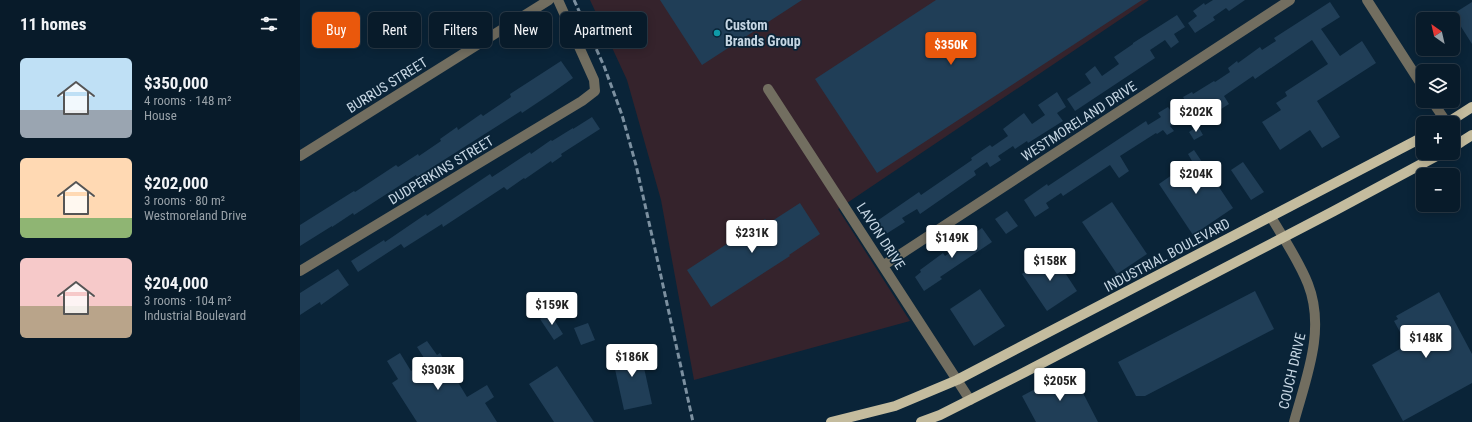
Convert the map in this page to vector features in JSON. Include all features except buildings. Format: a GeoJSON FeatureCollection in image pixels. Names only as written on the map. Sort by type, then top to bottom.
{"type":"FeatureCollection","features":[{"type":"Feature","properties":{"kind":"main road"},"geometry":{"type":"LineString","coordinates":[[1458,116],[1472,107]]}},
{"type":"Feature","properties":{"kind":"main road"},"geometry":{"type":"LineString","coordinates":[[1460,142],[1472,135]]}},
{"type":"Feature","properties":{"kind":"main road","name":"INDUSTRIAL BOULEVARD"},"geometry":{"type":"LineString","coordinates":[[831,422],[894,406],[957,380],[1416,141]]}},
{"type":"Feature","properties":{"kind":"main road"},"geometry":{"type":"LineString","coordinates":[[921,422],[940,415],[970,400],[1283,238],[1429,160]]}},
{"type":"Feature","properties":{"kind":"street","name":"BURRUS STREET"},"geometry":{"type":"LineString","coordinates":[[300,156],[549,0]]}},
{"type":"Feature","properties":{"kind":"street","name":"DUDPERKINS STREET"},"geometry":{"type":"LineString","coordinates":[[300,271],[582,101],[595,91],[594,80],[558,0]]}},
{"type":"Feature","properties":{"kind":"street","name":"WESTMORELAND DRIVE"},"geometry":{"type":"LineString","coordinates":[[884,265],[1290,0]]}},
{"type":"Feature","properties":{"kind":"street"},"geometry":{"type":"LineString","coordinates":[[1367,0],[1416,75]]}},
{"type":"Feature","properties":{"kind":"street","name":"LAVON DRIVE"},"geometry":{"type":"LineString","coordinates":[[768,89],[884,265],[970,400]]}},
{"type":"Feature","properties":{"kind":"street","name":"COUCH DRIVE"},"geometry":{"type":"LineString","coordinates":[[1271,217],[1308,284],[1316,314],[1316,331],[1313,351],[1294,422]]}},
{"type":"Feature","properties":{"kind":"shaded area"},"geometry":{"type":"Polygon","coordinates":[[[590,0],[1149,0],[838,209],[910,321],[694,380],[661,200],[627,80],[612,48],[647,48],[647,12],[596,12],[590,0]]]}},
{"type":"Feature","properties":{"kind":"railway"},"geometry":{"type":"LineString","coordinates":[[574,0],[604,66],[622,115],[636,165],[693,422]]}},
{"type":"Feature","properties":{"kind":"place","name":"Custom Brands Group"},"geometry":{"type":"Point","coordinates":[717,33]}}]}
